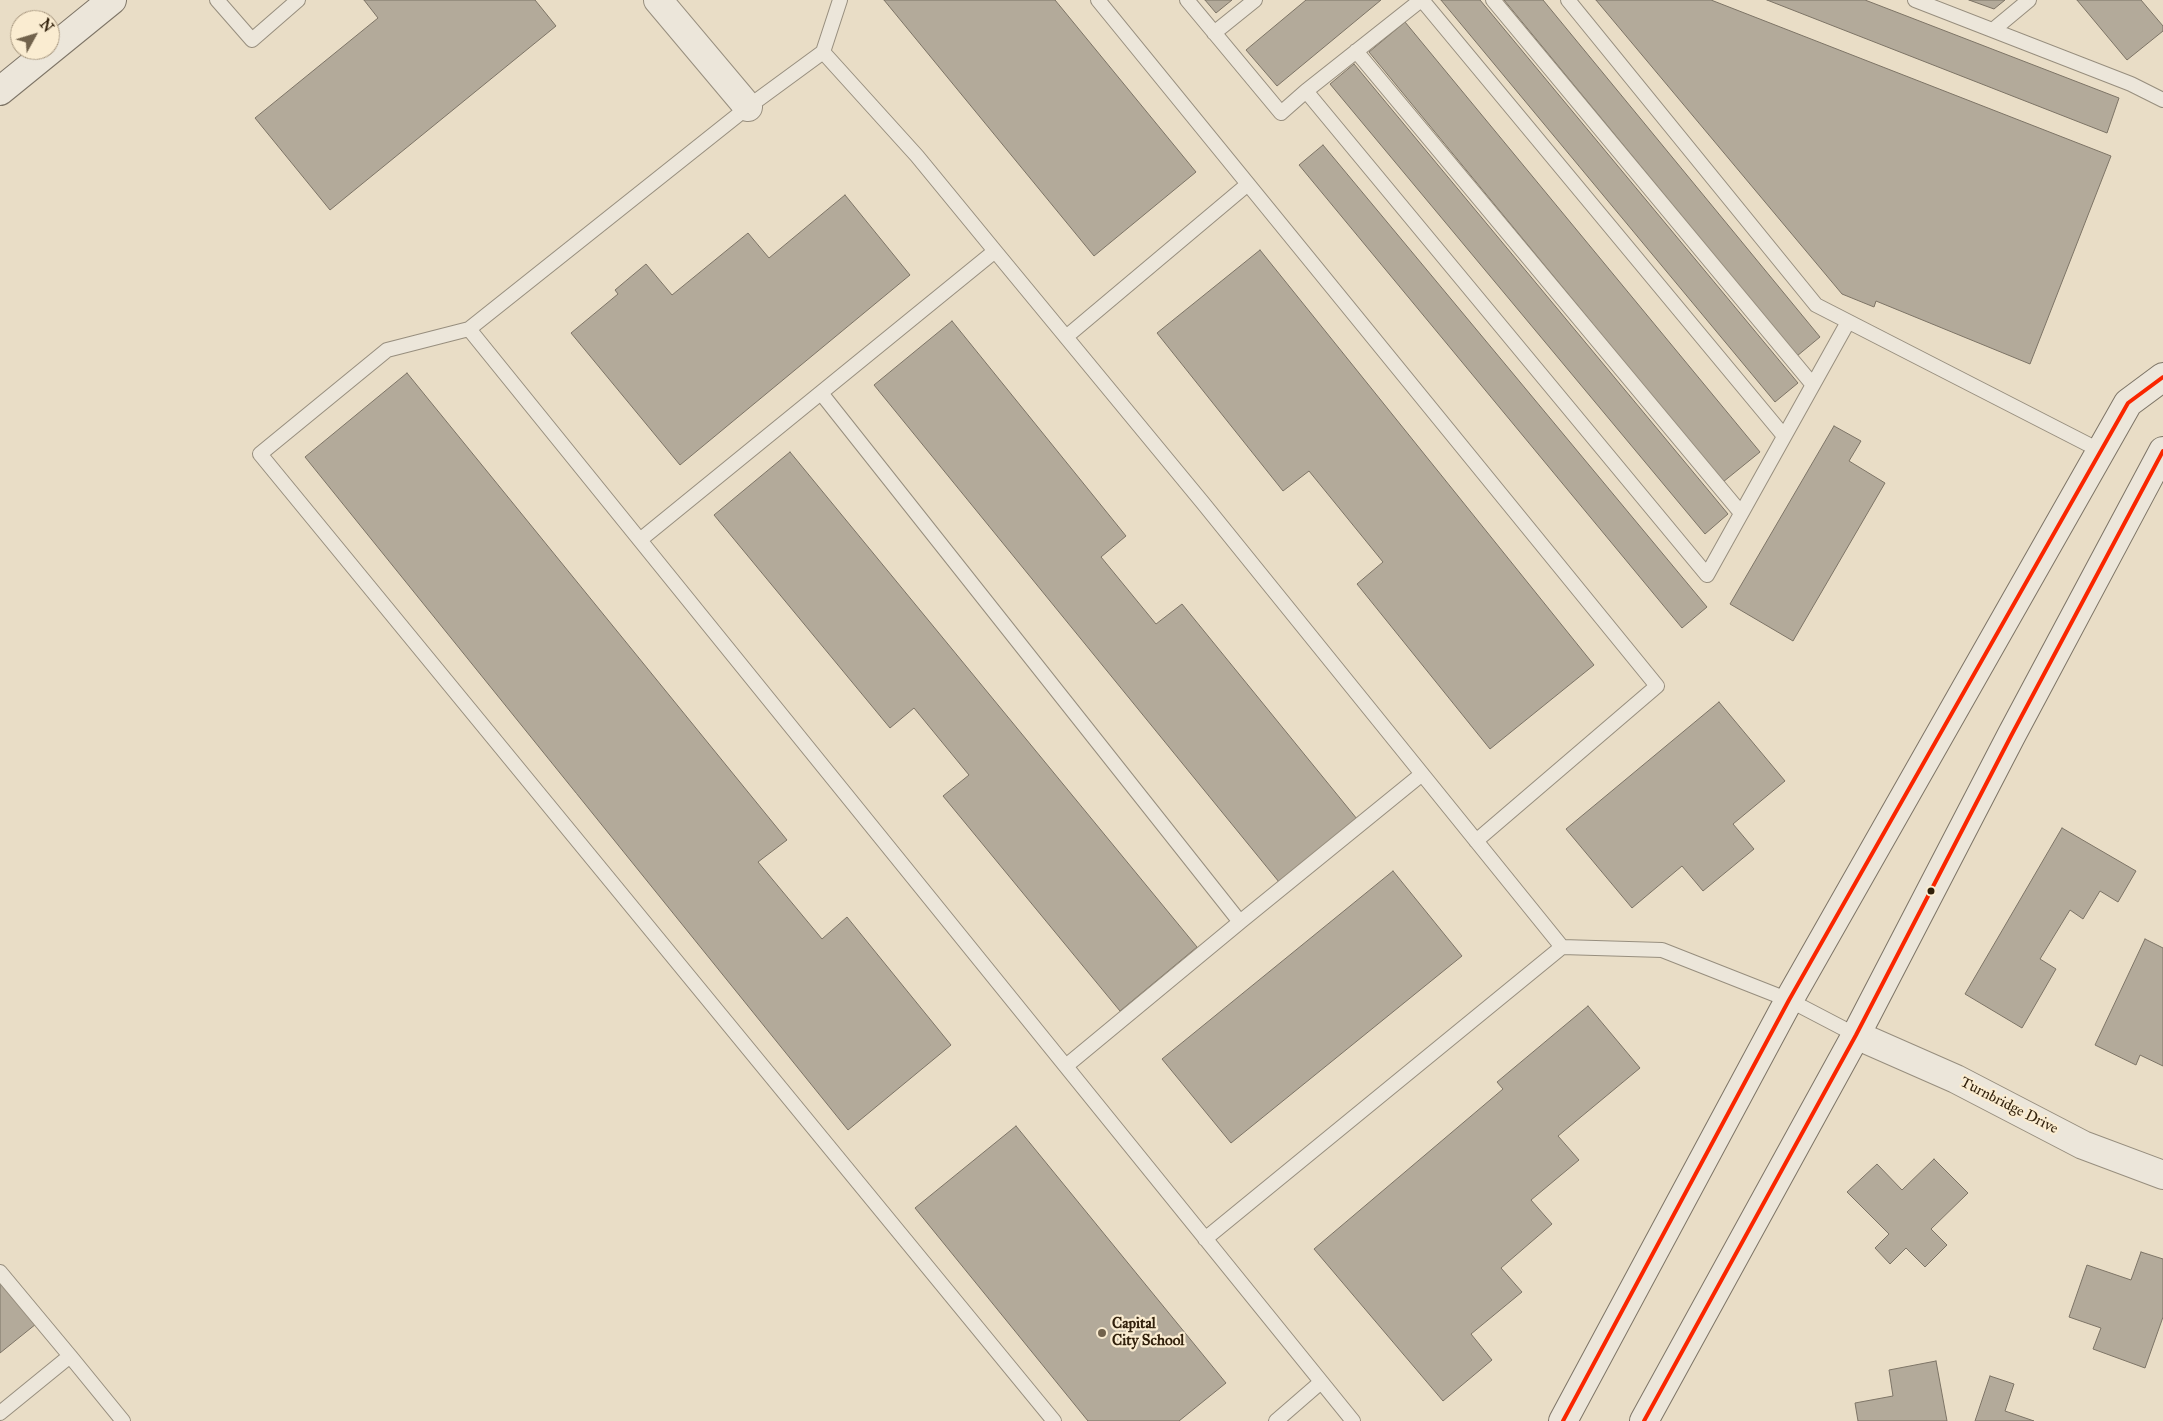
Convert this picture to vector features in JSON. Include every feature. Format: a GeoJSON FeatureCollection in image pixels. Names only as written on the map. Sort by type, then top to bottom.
{"type":"FeatureCollection","features":[{"type":"Feature","properties":{"kind":"main road"},"geometry":{"type":"LineString","coordinates":[[0,91],[112,0]]}},
{"type":"Feature","properties":{"kind":"main road"},"geometry":{"type":"LineString","coordinates":[[658,0],[748,107]]}},
{"type":"Feature","properties":{"kind":"main road"},"geometry":{"type":"LineString","coordinates":[[1563,1421],[1789,1000],[2128,403],[2163,377]]}},
{"type":"Feature","properties":{"kind":"main road"},"geometry":{"type":"LineString","coordinates":[[1644,1421],[1856,1035],[2011,736],[2163,451]]}},
{"type":"Feature","properties":{"kind":"main road","name":"Turnbridge Drive"},"geometry":{"type":"LineString","coordinates":[[1856,1035],[1956,1079],[2083,1145],[2163,1175]]}},
{"type":"Feature","properties":{"kind":"lane"},"geometry":{"type":"LineString","coordinates":[[217,0],[252,40],[298,0]]}},
{"type":"Feature","properties":{"kind":"lane"},"geometry":{"type":"LineString","coordinates":[[840,0],[823,52],[748,107],[469,329],[387,350],[260,454],[1054,1421]]}},
{"type":"Feature","properties":{"kind":"lane"},"geometry":{"type":"LineString","coordinates":[[1098,0],[1657,686],[1476,841]]}},
{"type":"Feature","properties":{"kind":"lane"},"geometry":{"type":"LineString","coordinates":[[1187,0],[1281,113],[1421,0],[1784,436]]}},
{"type":"Feature","properties":{"kind":"lane"},"geometry":{"type":"LineString","coordinates":[[1214,33],[1255,0]]}},
{"type":"Feature","properties":{"kind":"lane"},"geometry":{"type":"LineString","coordinates":[[1493,0],[1813,385]]}},
{"type":"Feature","properties":{"kind":"lane"},"geometry":{"type":"LineString","coordinates":[[1568,0],[1816,305],[2101,451]]}},
{"type":"Feature","properties":{"kind":"lane"},"geometry":{"type":"LineString","coordinates":[[1915,0],[2131,84],[2163,100]]}},
{"type":"Feature","properties":{"kind":"lane"},"geometry":{"type":"LineString","coordinates":[[1993,30],[2029,0]]}},
{"type":"Feature","properties":{"kind":"lane"},"geometry":{"type":"LineString","coordinates":[[1356,51],[1742,513]]}},
{"type":"Feature","properties":{"kind":"lane"},"geometry":{"type":"LineString","coordinates":[[823,52],[917,156],[1203,503],[1562,948]]}},
{"type":"Feature","properties":{"kind":"lane"},"geometry":{"type":"LineString","coordinates":[[1306,91],[1707,575],[1848,322]]}},
{"type":"Feature","properties":{"kind":"lane"},"geometry":{"type":"LineString","coordinates":[[1066,337],[1248,184]]}},
{"type":"Feature","properties":{"kind":"lane"},"geometry":{"type":"LineString","coordinates":[[640,540],[995,251]]}},
{"type":"Feature","properties":{"kind":"lane"},"geometry":{"type":"LineString","coordinates":[[469,329],[1353,1421]]}},
{"type":"Feature","properties":{"kind":"lane"},"geometry":{"type":"LineString","coordinates":[[821,393],[1240,922]]}},
{"type":"Feature","properties":{"kind":"lane"},"geometry":{"type":"LineString","coordinates":[[1066,1066],[1422,774]]}},
{"type":"Feature","properties":{"kind":"lane"},"geometry":{"type":"LineString","coordinates":[[1205,1239],[1562,948],[1662,950],[1789,1000],[1856,1035]]}},
{"type":"Feature","properties":{"kind":"lane"},"geometry":{"type":"LineString","coordinates":[[0,1272],[123,1421]]}},
{"type":"Feature","properties":{"kind":"lane"},"geometry":{"type":"LineString","coordinates":[[0,1413],[70,1356]]}},
{"type":"Feature","properties":{"kind":"lane"},"geometry":{"type":"LineString","coordinates":[[1276,1421],[1321,1382]]}},
{"type":"Feature","properties":{"kind":"building"},"geometry":{"type":"Polygon","coordinates":[[[364,0],[535,0],[556,26],[330,210],[255,118],[378,18],[364,0]]]}},
{"type":"Feature","properties":{"kind":"building"},"geometry":{"type":"Polygon","coordinates":[[[884,0],[1055,0],[1196,172],[1094,256],[884,0]]]}},
{"type":"Feature","properties":{"kind":"building"},"geometry":{"type":"Polygon","coordinates":[[[1205,0],[1232,0],[1216,13],[1205,0]]]}},
{"type":"Feature","properties":{"kind":"building"},"geometry":{"type":"Polygon","coordinates":[[[1306,0],[1381,0],[1277,86],[1246,50],[1306,0]]]}},
{"type":"Feature","properties":{"kind":"building"},"geometry":{"type":"Polygon","coordinates":[[[1441,0],[1480,0],[1798,383],[1775,402],[1441,0]]]}},
{"type":"Feature","properties":{"kind":"building"},"geometry":{"type":"Polygon","coordinates":[[[1504,0],[1543,0],[1820,337],[1797,356],[1504,0]]]}},
{"type":"Feature","properties":{"kind":"building"},"geometry":{"type":"Polygon","coordinates":[[[1596,0],[1711,0],[2111,156],[2030,364],[1876,301],[1874,307],[1842,294],[1596,0]]]}},
{"type":"Feature","properties":{"kind":"building"},"geometry":{"type":"Polygon","coordinates":[[[1767,0],[1865,0],[2119,98],[2107,133],[1767,0]]]}},
{"type":"Feature","properties":{"kind":"building"},"geometry":{"type":"Polygon","coordinates":[[[1969,0],[2005,0],[1994,9],[1969,0]]]}},
{"type":"Feature","properties":{"kind":"building"},"geometry":{"type":"Polygon","coordinates":[[[2077,0],[2141,0],[2163,26],[2163,31],[2127,60],[2077,0]]]}},
{"type":"Feature","properties":{"kind":"building"},"geometry":{"type":"Polygon","coordinates":[[[1405,22],[1760,452],[1723,482],[1369,52],[1405,22]]]}},
{"type":"Feature","properties":{"kind":"building"},"geometry":{"type":"Polygon","coordinates":[[[1354,64],[1728,514],[1705,534],[1330,84],[1354,64]]]}},
{"type":"Feature","properties":{"kind":"building"},"geometry":{"type":"Polygon","coordinates":[[[1323,145],[1707,607],[1682,628],[1299,165],[1323,145]]]}},
{"type":"Feature","properties":{"kind":"building"},"geometry":{"type":"Polygon","coordinates":[[[845,195],[910,275],[680,465],[571,333],[618,294],[615,290],[646,264],[672,295],[748,233],[769,258],[845,195]]]}},
{"type":"Feature","properties":{"kind":"building"},"geometry":{"type":"Polygon","coordinates":[[[1260,250],[1594,665],[1490,749],[1357,584],[1383,562],[1309,471],[1283,491],[1157,333],[1260,250]]]}},
{"type":"Feature","properties":{"kind":"building"},"geometry":{"type":"Polygon","coordinates":[[[952,321],[1126,536],[1101,557],[1156,624],[1182,604],[1357,819],[1279,882],[874,385],[952,321]]]}},
{"type":"Feature","properties":{"kind":"building"},"geometry":{"type":"Polygon","coordinates":[[[407,373],[787,840],[758,862],[822,939],[847,917],[951,1045],[848,1130],[305,457],[407,373]]]}},
{"type":"Feature","properties":{"kind":"building"},"geometry":{"type":"Polygon","coordinates":[[[1834,426],[1861,441],[1849,461],[1885,483],[1793,641],[1730,604],[1834,426]]]}},
{"type":"Feature","properties":{"kind":"building"},"geometry":{"type":"Polygon","coordinates":[[[790,452],[1197,947],[1120,1011],[943,796],[969,775],[914,708],[890,728],[714,515],[790,452]]]}},
{"type":"Feature","properties":{"kind":"building"},"geometry":{"type":"Polygon","coordinates":[[[1719,702],[1785,781],[1733,824],[1754,849],[1703,891],[1682,866],[1632,908],[1566,829],[1719,702]]]}},
{"type":"Feature","properties":{"kind":"building"},"geometry":{"type":"Polygon","coordinates":[[[2062,828],[2136,871],[2118,902],[2100,891],[2083,919],[2070,910],[2040,959],[2056,969],[2022,1028],[1965,994],[2062,828]]]}},
{"type":"Feature","properties":{"kind":"building"},"geometry":{"type":"Polygon","coordinates":[[[1393,871],[1462,956],[1231,1143],[1162,1059],[1393,871]]]}},
{"type":"Feature","properties":{"kind":"building"},"geometry":{"type":"Polygon","coordinates":[[[2145,939],[2163,948],[2163,1066],[2140,1055],[2136,1065],[2095,1045],[2145,939]]]}},
{"type":"Feature","properties":{"kind":"building"},"geometry":{"type":"Polygon","coordinates":[[[1588,1006],[1640,1068],[1558,1136],[1579,1160],[1531,1200],[1552,1224],[1501,1268],[1522,1292],[1471,1334],[1492,1360],[1443,1401],[1314,1249],[1503,1089],[1497,1082],[1588,1006]]]}},
{"type":"Feature","properties":{"kind":"building"},"geometry":{"type":"Polygon","coordinates":[[[1016,1126],[1226,1383],[1179,1421],[1088,1421],[915,1208],[1016,1126]]]}},
{"type":"Feature","properties":{"kind":"building"},"geometry":{"type":"Polygon","coordinates":[[[1934,1159],[1968,1193],[1931,1229],[1947,1245],[1925,1267],[1906,1248],[1890,1264],[1875,1248],[1889,1234],[1847,1192],[1877,1164],[1902,1190],[1934,1159]]]}},
{"type":"Feature","properties":{"kind":"building"},"geometry":{"type":"Polygon","coordinates":[[[2141,1252],[2163,1259],[2163,1317],[2145,1368],[2093,1349],[2101,1328],[2069,1317],[2087,1265],[2131,1280],[2141,1252]]]}},
{"type":"Feature","properties":{"kind":"building"},"geometry":{"type":"Polygon","coordinates":[[[0,1280],[36,1324],[0,1353],[0,1280]]]}},
{"type":"Feature","properties":{"kind":"building"},"geometry":{"type":"Polygon","coordinates":[[[1936,1361],[1947,1421],[1858,1421],[1855,1403],[1893,1396],[1889,1370],[1936,1361]]]}},
{"type":"Feature","properties":{"kind":"building"},"geometry":{"type":"Polygon","coordinates":[[[1990,1376],[2014,1384],[2005,1411],[2034,1421],[1975,1421],[1990,1376]]]}},
{"type":"Feature","properties":{"kind":"transit line"},"geometry":{"type":"LineString","coordinates":[[1563,1421],[1789,1000],[2128,403],[2163,377]]}},
{"type":"Feature","properties":{"kind":"transit line"},"geometry":{"type":"LineString","coordinates":[[1644,1421],[1856,1035],[2011,736],[2163,451]]}},
{"type":"Feature","properties":{"kind":"place","name":"Capital City School"},"geometry":{"type":"Point","coordinates":[1102,1333]}}]}
